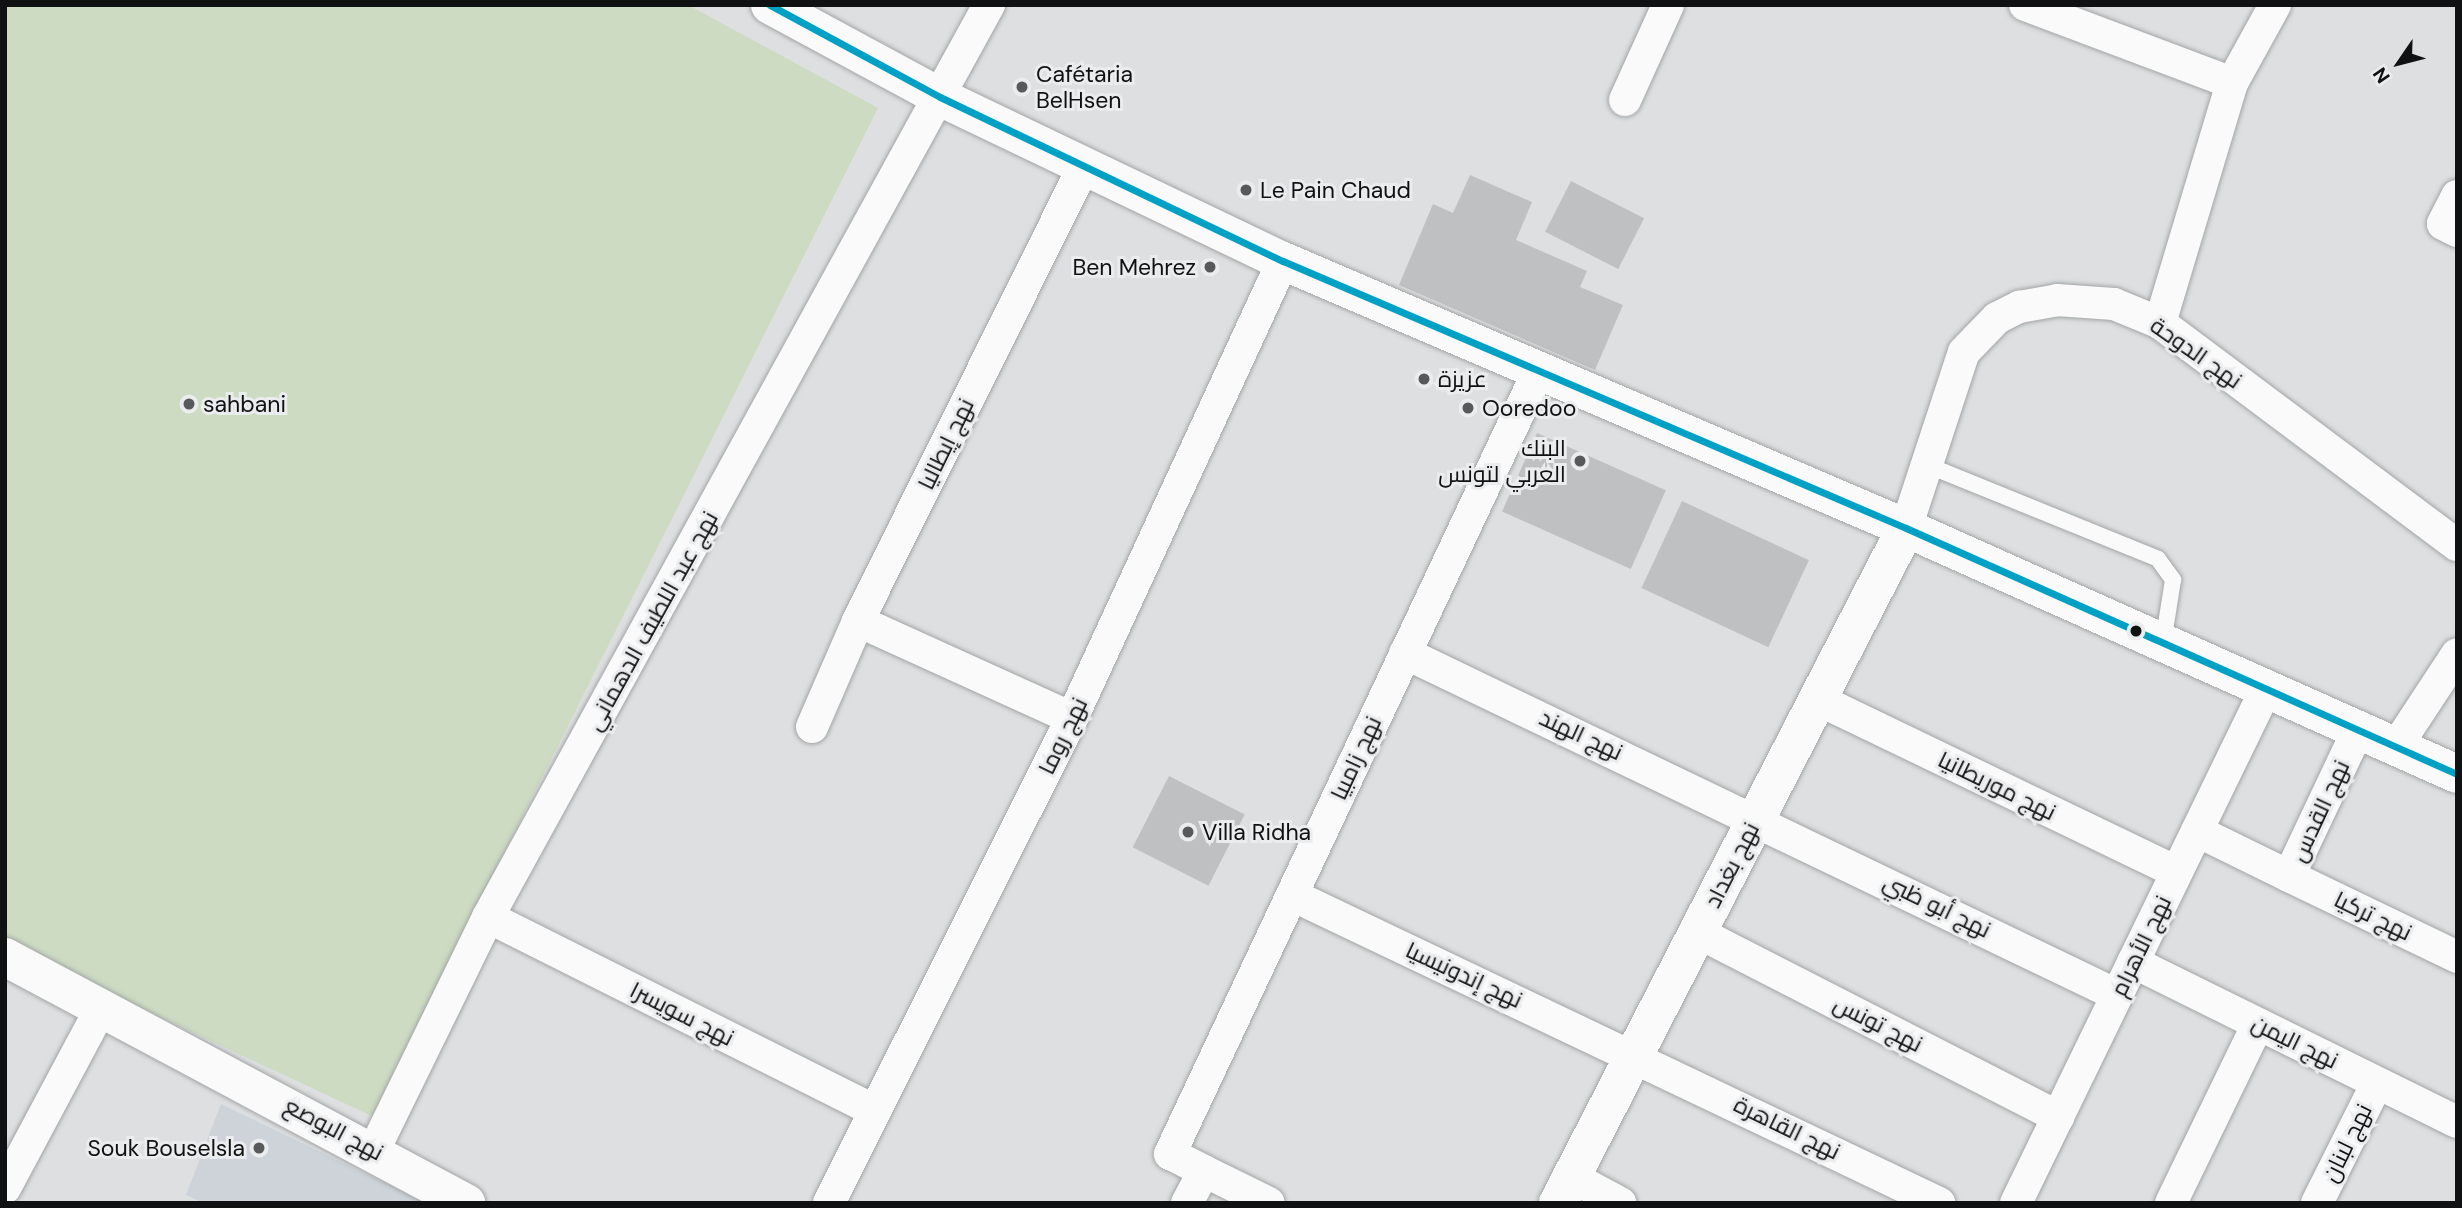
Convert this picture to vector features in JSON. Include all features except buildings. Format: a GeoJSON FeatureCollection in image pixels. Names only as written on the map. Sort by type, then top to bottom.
{"type":"FeatureCollection","features":[{"type":"Feature","properties":{"kind":"street"},"geometry":{"type":"LineString","coordinates":[[770,5],[940,97],[1085,164],[1283,261],[1906,528],[2457,774]]}},
{"type":"Feature","properties":{"kind":"street","name":"نهج عبد اللطيف الدهماني"},"geometry":{"type":"LineString","coordinates":[[374,1150],[488,917],[989,5]]}},
{"type":"Feature","properties":{"kind":"street"},"geometry":{"type":"LineString","coordinates":[[1625,100],[1668,5]]}},
{"type":"Feature","properties":{"kind":"street"},"geometry":{"type":"LineString","coordinates":[[2025,5],[2232,83]]}},
{"type":"Feature","properties":{"kind":"street"},"geometry":{"type":"LineString","coordinates":[[2160,323],[2232,83],[2275,5]]}},
{"type":"Feature","properties":{"kind":"street","name":"نهج إيطاليا"},"geometry":{"type":"LineString","coordinates":[[812,727],[858,621],[1085,164]]}},
{"type":"Feature","properties":{"kind":"street"},"geometry":{"type":"LineString","coordinates":[[2457,196],[2443,224],[2457,231]]}},
{"type":"Feature","properties":{"kind":"street","name":"نهج روما"},"geometry":{"type":"LineString","coordinates":[[829,1203],[1073,718],[1283,261]]}},
{"type":"Feature","properties":{"kind":"street","name":"نهج الدوحة"},"geometry":{"type":"LineString","coordinates":[[1906,528],[1964,352],[1997,318],[2019,307],[2057,300],[2114,304],[2160,323],[2457,545]]}},
{"type":"Feature","properties":{"kind":"street","name":"نهج زامبيا"},"geometry":{"type":"LineString","coordinates":[[1204,1171],[1170,1154],[1539,370]]}},
{"type":"Feature","properties":{"kind":"street","name":"نهج بغداد"},"geometry":{"type":"LineString","coordinates":[[1565,1190],[1906,528]]}},
{"type":"Feature","properties":{"kind":"street"},"geometry":{"type":"LineString","coordinates":[[858,621],[1073,718]]}},
{"type":"Feature","properties":{"kind":"street","name":"نهج الهند"},"geometry":{"type":"LineString","coordinates":[[1405,653],[1756,817]]}},
{"type":"Feature","properties":{"kind":"street"},"geometry":{"type":"LineString","coordinates":[[2396,747],[2457,654]]}},
{"type":"Feature","properties":{"kind":"street","name":"نهج الأهرام"},"geometry":{"type":"LineString","coordinates":[[2016,1203],[2266,689]]}},
{"type":"Feature","properties":{"kind":"street","name":"نهج موريطانيا"},"geometry":{"type":"LineString","coordinates":[[1818,699],[2176,872]]}},
{"type":"Feature","properties":{"kind":"street","name":"نهج القدس"},"geometry":{"type":"LineString","coordinates":[[2197,831],[2289,876],[2358,730]]}},
{"type":"Feature","properties":{"kind":"street","name":"نهج أبو ظبي"},"geometry":{"type":"LineString","coordinates":[[1756,817],[2117,995]]}},
{"type":"Feature","properties":{"kind":"street","name":"نهج تركيا"},"geometry":{"type":"LineString","coordinates":[[2289,876],[2457,957]]}},
{"type":"Feature","properties":{"kind":"street","name":"نهج إندونيسيا"},"geometry":{"type":"LineString","coordinates":[[1292,895],[1635,1054]]}},
{"type":"Feature","properties":{"kind":"street","name":"نهج سويسرا"},"geometry":{"type":"LineString","coordinates":[[488,917],[875,1111]]}},
{"type":"Feature","properties":{"kind":"street","name":"نهج تونس"},"geometry":{"type":"LineString","coordinates":[[1698,932],[2058,1116]]}},
{"type":"Feature","properties":{"kind":"street","name":"نهج البوصع"},"geometry":{"type":"LineString","coordinates":[[5,957],[374,1150],[466,1203]]}},
{"type":"Feature","properties":{"kind":"street","name":"نهج اليمن"},"geometry":{"type":"LineString","coordinates":[[2133,962],[2457,1122]]}},
{"type":"Feature","properties":{"kind":"street"},"geometry":{"type":"LineString","coordinates":[[5,1188],[102,1006]]}},
{"type":"Feature","properties":{"kind":"street"},"geometry":{"type":"LineString","coordinates":[[2171,1203],[2258,1024]]}},
{"type":"Feature","properties":{"kind":"street","name":"نهج القاهرة"},"geometry":{"type":"LineString","coordinates":[[1635,1054],[1939,1203]]}},
{"type":"Feature","properties":{"kind":"street","name":"نهج لبنان"},"geometry":{"type":"LineString","coordinates":[[2317,1203],[2377,1083]]}},
{"type":"Feature","properties":{"kind":"street"},"geometry":{"type":"LineString","coordinates":[[1187,1203],[1204,1171],[1269,1203]]}},
{"type":"Feature","properties":{"kind":"street"},"geometry":{"type":"LineString","coordinates":[[1565,1190],[1620,1203]]}},
{"type":"Feature","properties":{"kind":"lane"},"geometry":{"type":"LineString","coordinates":[[1927,465],[2158,559],[2173,580],[2163,643]]}},
{"type":"Feature","properties":{"kind":"shaded area","name":"Souk Bouselsla"},"geometry":{"type":"Polygon","coordinates":[[[221,1104],[424,1203],[204,1203],[186,1195],[221,1104]]]}},
{"type":"Feature","properties":{"kind":"green space"},"geometry":{"type":"Polygon","coordinates":[[[5,5],[688,5],[878,108],[372,1116],[5,945],[5,5]]]}},
{"type":"Feature","properties":{"kind":"transit line"},"geometry":{"type":"LineString","coordinates":[[770,5],[940,97],[1283,261],[1906,528],[2457,774]]}},
{"type":"Feature","properties":{"kind":"place","name":"Cafétaria BelHsen"},"geometry":{"type":"Point","coordinates":[1022,87]}},
{"type":"Feature","properties":{"kind":"place","name":"Le Pain Chaud"},"geometry":{"type":"Point","coordinates":[1246,190]}},
{"type":"Feature","properties":{"kind":"place","name":"Ben Mehrez"},"geometry":{"type":"Point","coordinates":[1210,267]}},
{"type":"Feature","properties":{"kind":"place","name":"عزيزة"},"geometry":{"type":"Point","coordinates":[1424,379]}},
{"type":"Feature","properties":{"kind":"place","name":"sahbani"},"geometry":{"type":"Point","coordinates":[189,404]}},
{"type":"Feature","properties":{"kind":"place","name":"Ooredoo"},"geometry":{"type":"Point","coordinates":[1468,408]}},
{"type":"Feature","properties":{"kind":"place","name":"البنك العربي لتونس"},"geometry":{"type":"Point","coordinates":[1580,461]}},
{"type":"Feature","properties":{"kind":"place","name":"Villa Ridha"},"geometry":{"type":"Point","coordinates":[1188,832]}},
{"type":"Feature","properties":{"kind":"place","name":"Souk Bouselsla"},"geometry":{"type":"Point","coordinates":[259,1148]}}]}
